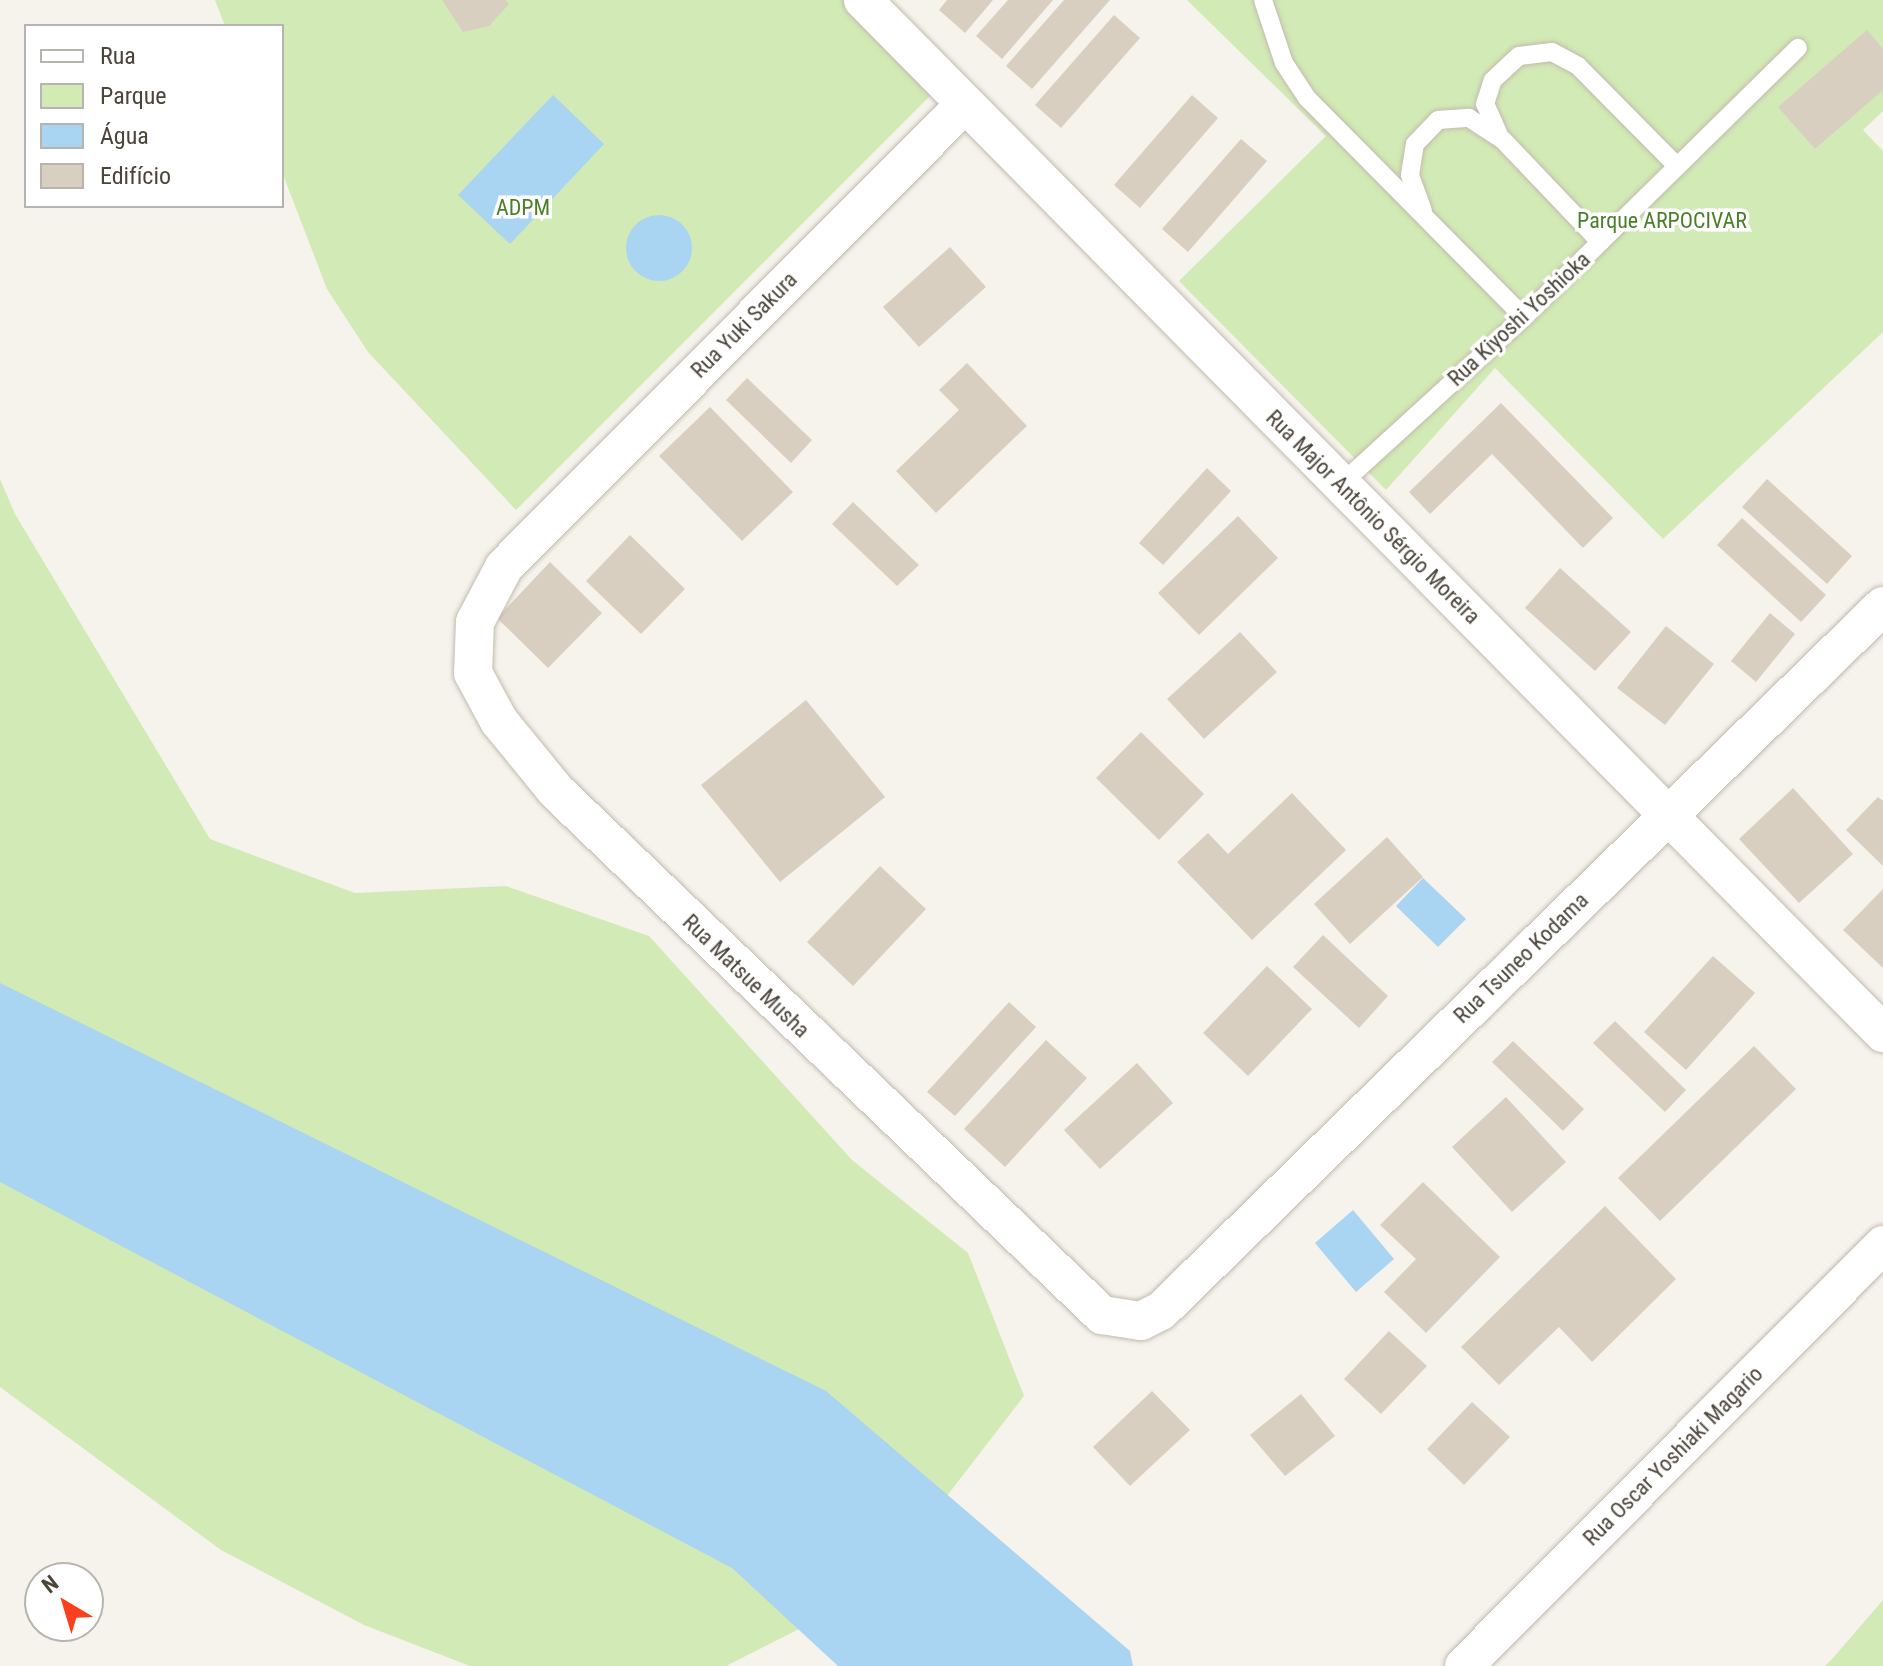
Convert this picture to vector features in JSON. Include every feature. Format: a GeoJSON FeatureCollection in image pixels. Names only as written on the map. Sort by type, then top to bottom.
{"type":"FeatureCollection","features":[{"type":"Feature","properties":{"kind":"street","name":"Rua Major Antônio Sérgio Moreira"},"geometry":{"type":"LineString","coordinates":[[863,0],[1340,485],[1670,812],[1883,1033]]}},
{"type":"Feature","properties":{"kind":"street","name":"Rua Yuki Sakura"},"geometry":{"type":"LineString","coordinates":[[524,545],[965,104]]}},
{"type":"Feature","properties":{"kind":"street","name":"Rua Matsue Musha"},"geometry":{"type":"LineString","coordinates":[[524,545],[491,584],[470,648],[480,685],[534,766],[1081,1299],[1102,1315],[1124,1322],[1161,1311]]}},
{"type":"Feature","properties":{"kind":"street","name":"Rua Tsuneo Kodama"},"geometry":{"type":"LineString","coordinates":[[1161,1311],[1883,606]]}},
{"type":"Feature","properties":{"kind":"street","name":"Rua Oscar Yoshiaki Magario"},"geometry":{"type":"LineString","coordinates":[[1464,1666],[1883,1245]]}},
{"type":"Feature","properties":{"kind":"lane"},"geometry":{"type":"LineString","coordinates":[[1263,0],[1284,63],[1307,98],[1524,317]]}},
{"type":"Feature","properties":{"kind":"lane","name":"Rua Kiyoshi Yoshioka"},"geometry":{"type":"LineString","coordinates":[[1340,485],[1524,317],[1798,48]]}},
{"type":"Feature","properties":{"kind":"lane"},"geometry":{"type":"LineString","coordinates":[[1600,242],[1503,140],[1487,115],[1486,92],[1519,56],[1552,52],[1578,66],[1677,166]]}},
{"type":"Feature","properties":{"kind":"lane"},"geometry":{"type":"LineString","coordinates":[[1425,217],[1410,175],[1415,144],[1427,127],[1452,117],[1469,118],[1503,140]]}},
{"type":"Feature","properties":{"kind":"green space","name":"ADPM"},"geometry":{"type":"Polygon","coordinates":[[[215,0],[844,0],[934,92],[516,510],[368,352],[327,289],[284,177],[284,24],[224,24],[215,0]]]}},
{"type":"Feature","properties":{"kind":"green space","name":"Parque ARPOCIVAR"},"geometry":{"type":"Polygon","coordinates":[[[1187,0],[1883,0],[1883,111],[1863,130],[1883,151],[1883,332],[1663,539],[1495,368],[1386,490],[1179,281],[1326,136],[1187,0]]]}},
{"type":"Feature","properties":{"kind":"green space"},"geometry":{"type":"Polygon","coordinates":[[[0,479],[15,514],[210,839],[355,893],[506,886],[649,936],[852,1160],[968,1253],[1024,1396],[933,1514],[819,1619],[726,1666],[470,1666],[364,1625],[221,1550],[0,1387],[0,479]]]}},
{"type":"Feature","properties":{"kind":"green space"},"geometry":{"type":"Polygon","coordinates":[[[1883,1600],[1883,1666],[1825,1666],[1833,1658],[1883,1600]]]}},
{"type":"Feature","properties":{"kind":"water"},"geometry":{"type":"Polygon","coordinates":[[[553,95],[604,144],[510,244],[458,195],[553,95]]]}},
{"type":"Feature","properties":{"kind":"water"},"geometry":{"type":"Polygon","coordinates":[[[665,215],[683,224],[690,235],[690,261],[683,272],[672,279],[653,281],[635,272],[628,261],[626,242],[635,224],[646,217],[665,215]]]}},
{"type":"Feature","properties":{"kind":"water"},"geometry":{"type":"Polygon","coordinates":[[[1423,878],[1466,919],[1438,947],[1396,906],[1423,878]]]}},
{"type":"Feature","properties":{"kind":"water"},"geometry":{"type":"Polygon","coordinates":[[[0,983],[826,1391],[1130,1651],[1133,1666],[838,1666],[732,1568],[0,1182],[0,983]]]}},
{"type":"Feature","properties":{"kind":"water"},"geometry":{"type":"Polygon","coordinates":[[[1353,1210],[1394,1259],[1356,1292],[1315,1243],[1353,1210]]]}},
{"type":"Feature","properties":{"kind":"building"},"geometry":{"type":"Polygon","coordinates":[[[442,0],[506,0],[509,4],[489,26],[463,32],[442,0]]]}},
{"type":"Feature","properties":{"kind":"building"},"geometry":{"type":"Polygon","coordinates":[[[947,0],[993,0],[965,33],[939,10],[947,0]]]}},
{"type":"Feature","properties":{"kind":"building"},"geometry":{"type":"Polygon","coordinates":[[[1008,0],[1053,0],[1002,59],[976,36],[1008,0]]]}},
{"type":"Feature","properties":{"kind":"building"},"geometry":{"type":"Polygon","coordinates":[[[1064,0],[1110,0],[1032,89],[1006,66],[1064,0]]]}},
{"type":"Feature","properties":{"kind":"building"},"geometry":{"type":"Polygon","coordinates":[[[1114,15],[1140,38],[1061,128],[1035,105],[1114,15]]]}},
{"type":"Feature","properties":{"kind":"building"},"geometry":{"type":"Polygon","coordinates":[[[1867,30],[1883,49],[1883,90],[1815,149],[1778,107],[1867,30]]]}},
{"type":"Feature","properties":{"kind":"building"},"geometry":{"type":"Polygon","coordinates":[[[1192,95],[1218,118],[1140,208],[1114,185],[1192,95]]]}},
{"type":"Feature","properties":{"kind":"building"},"geometry":{"type":"Polygon","coordinates":[[[1241,139],[1267,161],[1188,252],[1162,229],[1241,139]]]}},
{"type":"Feature","properties":{"kind":"building"},"geometry":{"type":"Polygon","coordinates":[[[950,247],[986,287],[919,347],[883,307],[950,247]]]}},
{"type":"Feature","properties":{"kind":"building"},"geometry":{"type":"Polygon","coordinates":[[[967,363],[1027,426],[936,513],[896,471],[959,410],[939,390],[967,363]]]}},
{"type":"Feature","properties":{"kind":"building"},"geometry":{"type":"Polygon","coordinates":[[[747,378],[812,440],[791,463],[726,400],[747,378]]]}},
{"type":"Feature","properties":{"kind":"building"},"geometry":{"type":"Polygon","coordinates":[[[1501,403],[1613,518],[1583,548],[1492,454],[1430,514],[1409,492],[1501,403]]]}},
{"type":"Feature","properties":{"kind":"building"},"geometry":{"type":"Polygon","coordinates":[[[710,407],[793,492],[742,541],[659,456],[710,407]]]}},
{"type":"Feature","properties":{"kind":"building"},"geometry":{"type":"Polygon","coordinates":[[[1207,468],[1231,491],[1163,565],[1139,543],[1207,468]]]}},
{"type":"Feature","properties":{"kind":"building"},"geometry":{"type":"Polygon","coordinates":[[[1767,479],[1852,556],[1827,584],[1742,507],[1767,479]]]}},
{"type":"Feature","properties":{"kind":"building"},"geometry":{"type":"Polygon","coordinates":[[[853,502],[919,565],[897,586],[832,524],[853,502]]]}},
{"type":"Feature","properties":{"kind":"building"},"geometry":{"type":"Polygon","coordinates":[[[1238,516],[1278,558],[1199,635],[1158,593],[1238,516]]]}},
{"type":"Feature","properties":{"kind":"building"},"geometry":{"type":"Polygon","coordinates":[[[1742,518],[1826,595],[1801,622],[1717,545],[1742,518]]]}},
{"type":"Feature","properties":{"kind":"building"},"geometry":{"type":"Polygon","coordinates":[[[630,535],[685,589],[641,634],[586,581],[630,535]]]}},
{"type":"Feature","properties":{"kind":"building"},"geometry":{"type":"Polygon","coordinates":[[[550,562],[602,613],[548,668],[497,618],[550,562]]]}},
{"type":"Feature","properties":{"kind":"building"},"geometry":{"type":"Polygon","coordinates":[[[1560,568],[1631,632],[1595,671],[1525,608],[1560,568]]]}},
{"type":"Feature","properties":{"kind":"building"},"geometry":{"type":"Polygon","coordinates":[[[1770,613],[1795,634],[1756,682],[1731,661],[1770,613]]]}},
{"type":"Feature","properties":{"kind":"building"},"geometry":{"type":"Polygon","coordinates":[[[1666,626],[1714,664],[1665,725],[1617,688],[1666,626]]]}},
{"type":"Feature","properties":{"kind":"building"},"geometry":{"type":"Polygon","coordinates":[[[1240,632],[1277,672],[1204,739],[1167,699],[1240,632]]]}},
{"type":"Feature","properties":{"kind":"building"},"geometry":{"type":"Polygon","coordinates":[[[806,700],[885,797],[780,882],[701,785],[806,700]]]}},
{"type":"Feature","properties":{"kind":"building"},"geometry":{"type":"Polygon","coordinates":[[[1141,732],[1204,794],[1159,840],[1096,778],[1141,732]]]}},
{"type":"Feature","properties":{"kind":"building"},"geometry":{"type":"Polygon","coordinates":[[[1793,788],[1853,854],[1799,903],[1739,839],[1793,788]]]}},
{"type":"Feature","properties":{"kind":"building"},"geometry":{"type":"Polygon","coordinates":[[[1292,793],[1346,850],[1252,940],[1177,862],[1208,833],[1228,854],[1292,793]]]}},
{"type":"Feature","properties":{"kind":"building"},"geometry":{"type":"Polygon","coordinates":[[[1878,797],[1883,801],[1883,866],[1846,830],[1878,797]]]}},
{"type":"Feature","properties":{"kind":"building"},"geometry":{"type":"Polygon","coordinates":[[[1387,837],[1423,877],[1350,944],[1314,904],[1387,837]]]}},
{"type":"Feature","properties":{"kind":"building"},"geometry":{"type":"Polygon","coordinates":[[[880,866],[926,909],[853,986],[807,942],[880,866]]]}},
{"type":"Feature","properties":{"kind":"building"},"geometry":{"type":"Polygon","coordinates":[[[1883,889],[1883,968],[1843,930],[1883,889]]]}},
{"type":"Feature","properties":{"kind":"building"},"geometry":{"type":"Polygon","coordinates":[[[1323,935],[1388,996],[1359,1028],[1293,967],[1323,935]]]}},
{"type":"Feature","properties":{"kind":"building"},"geometry":{"type":"Polygon","coordinates":[[[1713,956],[1755,993],[1686,1070],[1644,1032],[1713,956]]]}},
{"type":"Feature","properties":{"kind":"building"},"geometry":{"type":"Polygon","coordinates":[[[1267,966],[1312,1009],[1248,1076],[1203,1033],[1267,966]]]}},
{"type":"Feature","properties":{"kind":"building"},"geometry":{"type":"Polygon","coordinates":[[[1009,1002],[1036,1027],[955,1116],[927,1092],[1009,1002]]]}},
{"type":"Feature","properties":{"kind":"building"},"geometry":{"type":"Polygon","coordinates":[[[1615,1021],[1686,1090],[1665,1112],[1593,1043],[1615,1021]]]}},
{"type":"Feature","properties":{"kind":"building"},"geometry":{"type":"Polygon","coordinates":[[[1046,1040],[1087,1078],[1005,1167],[964,1129],[1046,1040]]]}},
{"type":"Feature","properties":{"kind":"building"},"geometry":{"type":"Polygon","coordinates":[[[1513,1041],[1584,1109],[1563,1131],[1492,1062],[1513,1041]]]}},
{"type":"Feature","properties":{"kind":"building"},"geometry":{"type":"Polygon","coordinates":[[[1754,1046],[1796,1089],[1660,1221],[1618,1178],[1754,1046]]]}},
{"type":"Feature","properties":{"kind":"building"},"geometry":{"type":"Polygon","coordinates":[[[1137,1063],[1173,1103],[1100,1169],[1064,1130],[1137,1063]]]}},
{"type":"Feature","properties":{"kind":"building"},"geometry":{"type":"Polygon","coordinates":[[[1506,1097],[1566,1162],[1512,1212],[1452,1147],[1506,1097]]]}},
{"type":"Feature","properties":{"kind":"building"},"geometry":{"type":"Polygon","coordinates":[[[1423,1182],[1500,1257],[1426,1333],[1384,1292],[1416,1259],[1380,1225],[1423,1182]]]}},
{"type":"Feature","properties":{"kind":"building"},"geometry":{"type":"Polygon","coordinates":[[[1605,1206],[1676,1279],[1592,1362],[1559,1327],[1499,1385],[1461,1347],[1605,1206]]]}},
{"type":"Feature","properties":{"kind":"building"},"geometry":{"type":"Polygon","coordinates":[[[1389,1331],[1427,1366],[1381,1414],[1344,1379],[1389,1331]]]}},
{"type":"Feature","properties":{"kind":"building"},"geometry":{"type":"Polygon","coordinates":[[[1152,1391],[1190,1430],[1130,1486],[1093,1447],[1152,1391]]]}},
{"type":"Feature","properties":{"kind":"building"},"geometry":{"type":"Polygon","coordinates":[[[1301,1394],[1335,1436],[1285,1476],[1250,1435],[1301,1394]]]}},
{"type":"Feature","properties":{"kind":"building"},"geometry":{"type":"Polygon","coordinates":[[[1472,1402],[1510,1437],[1464,1485],[1427,1449],[1472,1402]]]}}]}
